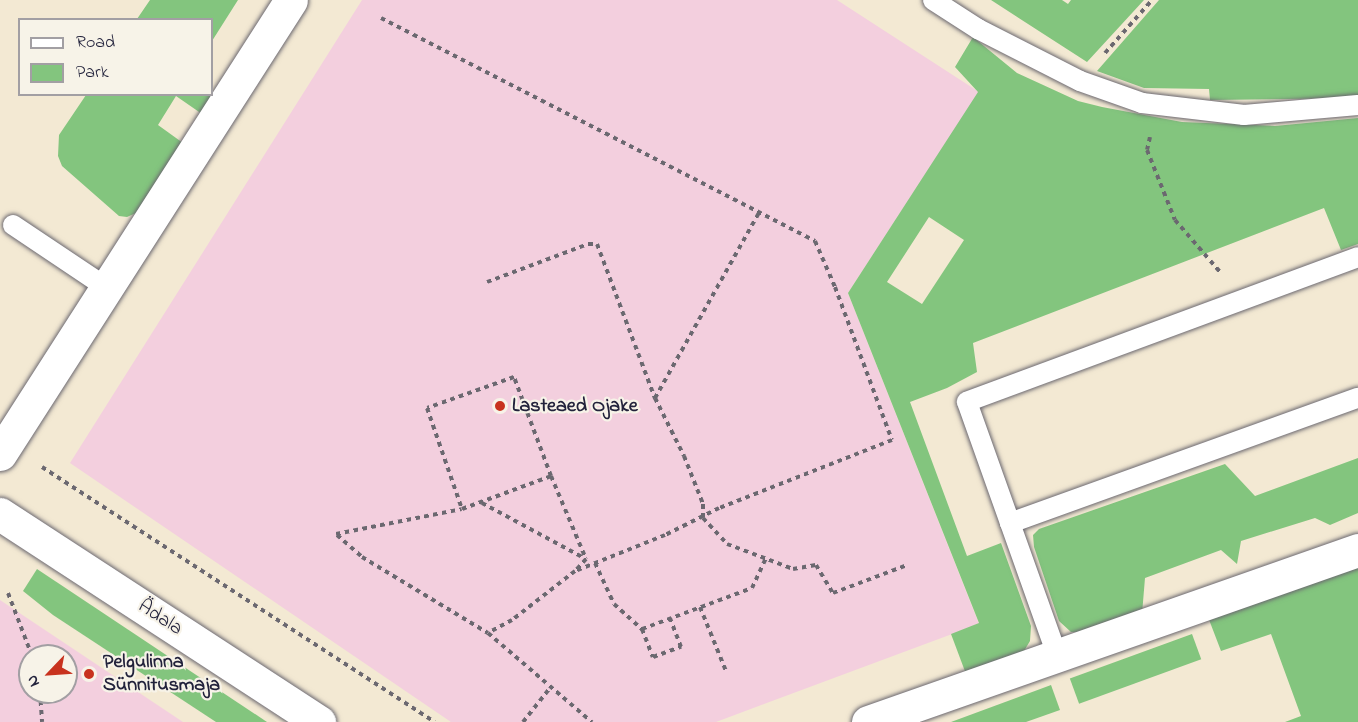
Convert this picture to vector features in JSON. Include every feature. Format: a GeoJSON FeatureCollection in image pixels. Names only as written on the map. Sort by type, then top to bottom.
{"type":"FeatureCollection","features":[{"type":"Feature","properties":{"kind":"street"},"geometry":{"type":"LineString","coordinates":[[3,450],[291,0]]}},
{"type":"Feature","properties":{"kind":"street","name":"Ädala"},"geometry":{"type":"LineString","coordinates":[[0,514],[320,722]]}},
{"type":"Feature","properties":{"kind":"street"},"geometry":{"type":"LineString","coordinates":[[868,722],[1358,550]]}},
{"type":"Feature","properties":{"kind":"lane"},"geometry":{"type":"LineString","coordinates":[[933,0],[978,29],[1080,81],[1142,103],[1244,115],[1358,105]]}},
{"type":"Feature","properties":{"kind":"lane"},"geometry":{"type":"LineString","coordinates":[[13,225],[106,288]]}},
{"type":"Feature","properties":{"kind":"lane"},"geometry":{"type":"LineString","coordinates":[[1057,655],[967,402],[1358,257]]}},
{"type":"Feature","properties":{"kind":"lane"},"geometry":{"type":"LineString","coordinates":[[1010,523],[1358,398]]}},
{"type":"Feature","properties":{"kind":"path"},"geometry":{"type":"LineString","coordinates":[[1080,81],[1152,0]]}},
{"type":"Feature","properties":{"kind":"path"},"geometry":{"type":"LineString","coordinates":[[381,18],[815,242],[835,286],[892,440],[719,508],[703,518],[575,571]]}},
{"type":"Feature","properties":{"kind":"path"},"geometry":{"type":"LineString","coordinates":[[1160,105],[1147,150],[1175,220],[1243,300]]}},
{"type":"Feature","properties":{"kind":"path"},"geometry":{"type":"LineString","coordinates":[[655,398],[759,213]]}},
{"type":"Feature","properties":{"kind":"path"},"geometry":{"type":"LineString","coordinates":[[487,282],[588,244],[597,244],[655,398],[684,456],[703,504],[703,518],[727,543],[793,568],[816,565],[833,593],[907,565]]}},
{"type":"Feature","properties":{"kind":"path"},"geometry":{"type":"LineString","coordinates":[[462,509],[427,408],[514,377],[585,559]]}},
{"type":"Feature","properties":{"kind":"path"},"geometry":{"type":"LineString","coordinates":[[3,450],[97,501],[434,722]]}},
{"type":"Feature","properties":{"kind":"path"},"geometry":{"type":"LineString","coordinates":[[551,476],[462,509],[336,534],[362,557],[488,633],[592,722]]}},
{"type":"Feature","properties":{"kind":"path"},"geometry":{"type":"LineString","coordinates":[[481,502],[585,559]]}},
{"type":"Feature","properties":{"kind":"path"},"geometry":{"type":"LineString","coordinates":[[642,629],[752,588],[766,558]]}},
{"type":"Feature","properties":{"kind":"path"},"geometry":{"type":"LineString","coordinates":[[488,633],[512,620],[575,571],[585,559]]}},
{"type":"Feature","properties":{"kind":"path"},"geometry":{"type":"LineString","coordinates":[[595,562],[614,604],[642,629],[653,657],[681,647],[670,618]]}},
{"type":"Feature","properties":{"kind":"path"},"geometry":{"type":"LineString","coordinates":[[8,593],[27,644]]}},
{"type":"Feature","properties":{"kind":"path"},"geometry":{"type":"LineString","coordinates":[[700,607],[726,671]]}},
{"type":"Feature","properties":{"kind":"path"},"geometry":{"type":"LineString","coordinates":[[523,722],[550,688]]}},
{"type":"Feature","properties":{"kind":"path"},"geometry":{"type":"LineString","coordinates":[[41,704],[42,722]]}},
{"type":"Feature","properties":{"kind":"shaded area","name":"Lasteaed Ojake"},"geometry":{"type":"Polygon","coordinates":[[[362,0],[837,0],[979,92],[848,293],[979,624],[716,722],[451,722],[70,463],[362,0]]]}},
{"type":"Feature","properties":{"kind":"shaded area","name":"Pelgulinna Sünnitusmaja"},"geometry":{"type":"Polygon","coordinates":[[[0,600],[66,644],[18,644],[18,704],[78,704],[78,652],[183,722],[0,722],[0,600]]]}},
{"type":"Feature","properties":{"kind":"green space"},"geometry":{"type":"Polygon","coordinates":[[[150,0],[238,0],[213,39],[213,18],[138,18],[150,0]]]}},
{"type":"Feature","properties":{"kind":"green space"},"geometry":{"type":"Polygon","coordinates":[[[991,0],[1062,0],[1068,4],[1071,0],[1144,0],[1087,62],[991,0]]]}},
{"type":"Feature","properties":{"kind":"green space"},"geometry":{"type":"Polygon","coordinates":[[[1159,0],[1358,0],[1358,98],[1210,100],[1209,89],[1144,88],[1097,71],[1159,0]]]}},
{"type":"Feature","properties":{"kind":"green space"},"geometry":{"type":"Polygon","coordinates":[[[973,37],[1017,73],[1078,101],[1102,107],[1182,122],[1275,126],[1358,118],[1358,244],[1341,250],[1324,208],[973,343],[977,372],[947,388],[910,402],[967,556],[1001,543],[1031,626],[1030,641],[1024,651],[966,674],[951,634],[979,623],[848,293],[978,92],[955,67],[973,37]],[[929,217],[887,282],[922,304],[964,240],[929,217]]]}},
{"type":"Feature","properties":{"kind":"green space"},"geometry":{"type":"Polygon","coordinates":[[[85,96],[176,96],[158,125],[183,143],[136,213],[127,217],[119,216],[62,166],[58,156],[59,135],[85,96]]]}},
{"type":"Feature","properties":{"kind":"green space"},"geometry":{"type":"Polygon","coordinates":[[[176,96],[210,96],[213,98],[202,114],[176,96]]]}},
{"type":"Feature","properties":{"kind":"green space"},"geometry":{"type":"Polygon","coordinates":[[[1358,458],[1358,513],[1330,525],[1315,518],[1241,541],[1237,564],[1221,550],[1145,578],[1142,614],[1087,632],[1071,632],[1059,621],[1034,547],[1033,535],[1039,529],[1225,464],[1255,496],[1358,458]]]}},
{"type":"Feature","properties":{"kind":"green space"},"geometry":{"type":"Polygon","coordinates":[[[1358,564],[1358,722],[1285,722],[1301,716],[1271,634],[1221,651],[1208,617],[1358,564]]]}},
{"type":"Feature","properties":{"kind":"green space"},"geometry":{"type":"Polygon","coordinates":[[[37,569],[267,722],[216,722],[53,615],[23,591],[37,569]]]}},
{"type":"Feature","properties":{"kind":"green space"},"geometry":{"type":"Polygon","coordinates":[[[1192,634],[1201,659],[1079,704],[1070,678],[1192,634]]]}},
{"type":"Feature","properties":{"kind":"green space"},"geometry":{"type":"Polygon","coordinates":[[[1051,685],[1060,710],[1026,722],[951,722],[1051,685]]]}},
{"type":"Feature","properties":{"kind":"place","name":"Lasteaed Ojake"},"geometry":{"type":"Point","coordinates":[500,406]}},
{"type":"Feature","properties":{"kind":"place","name":"Pelgulinna Sünnitusmaja"},"geometry":{"type":"Point","coordinates":[89,674]}}]}
